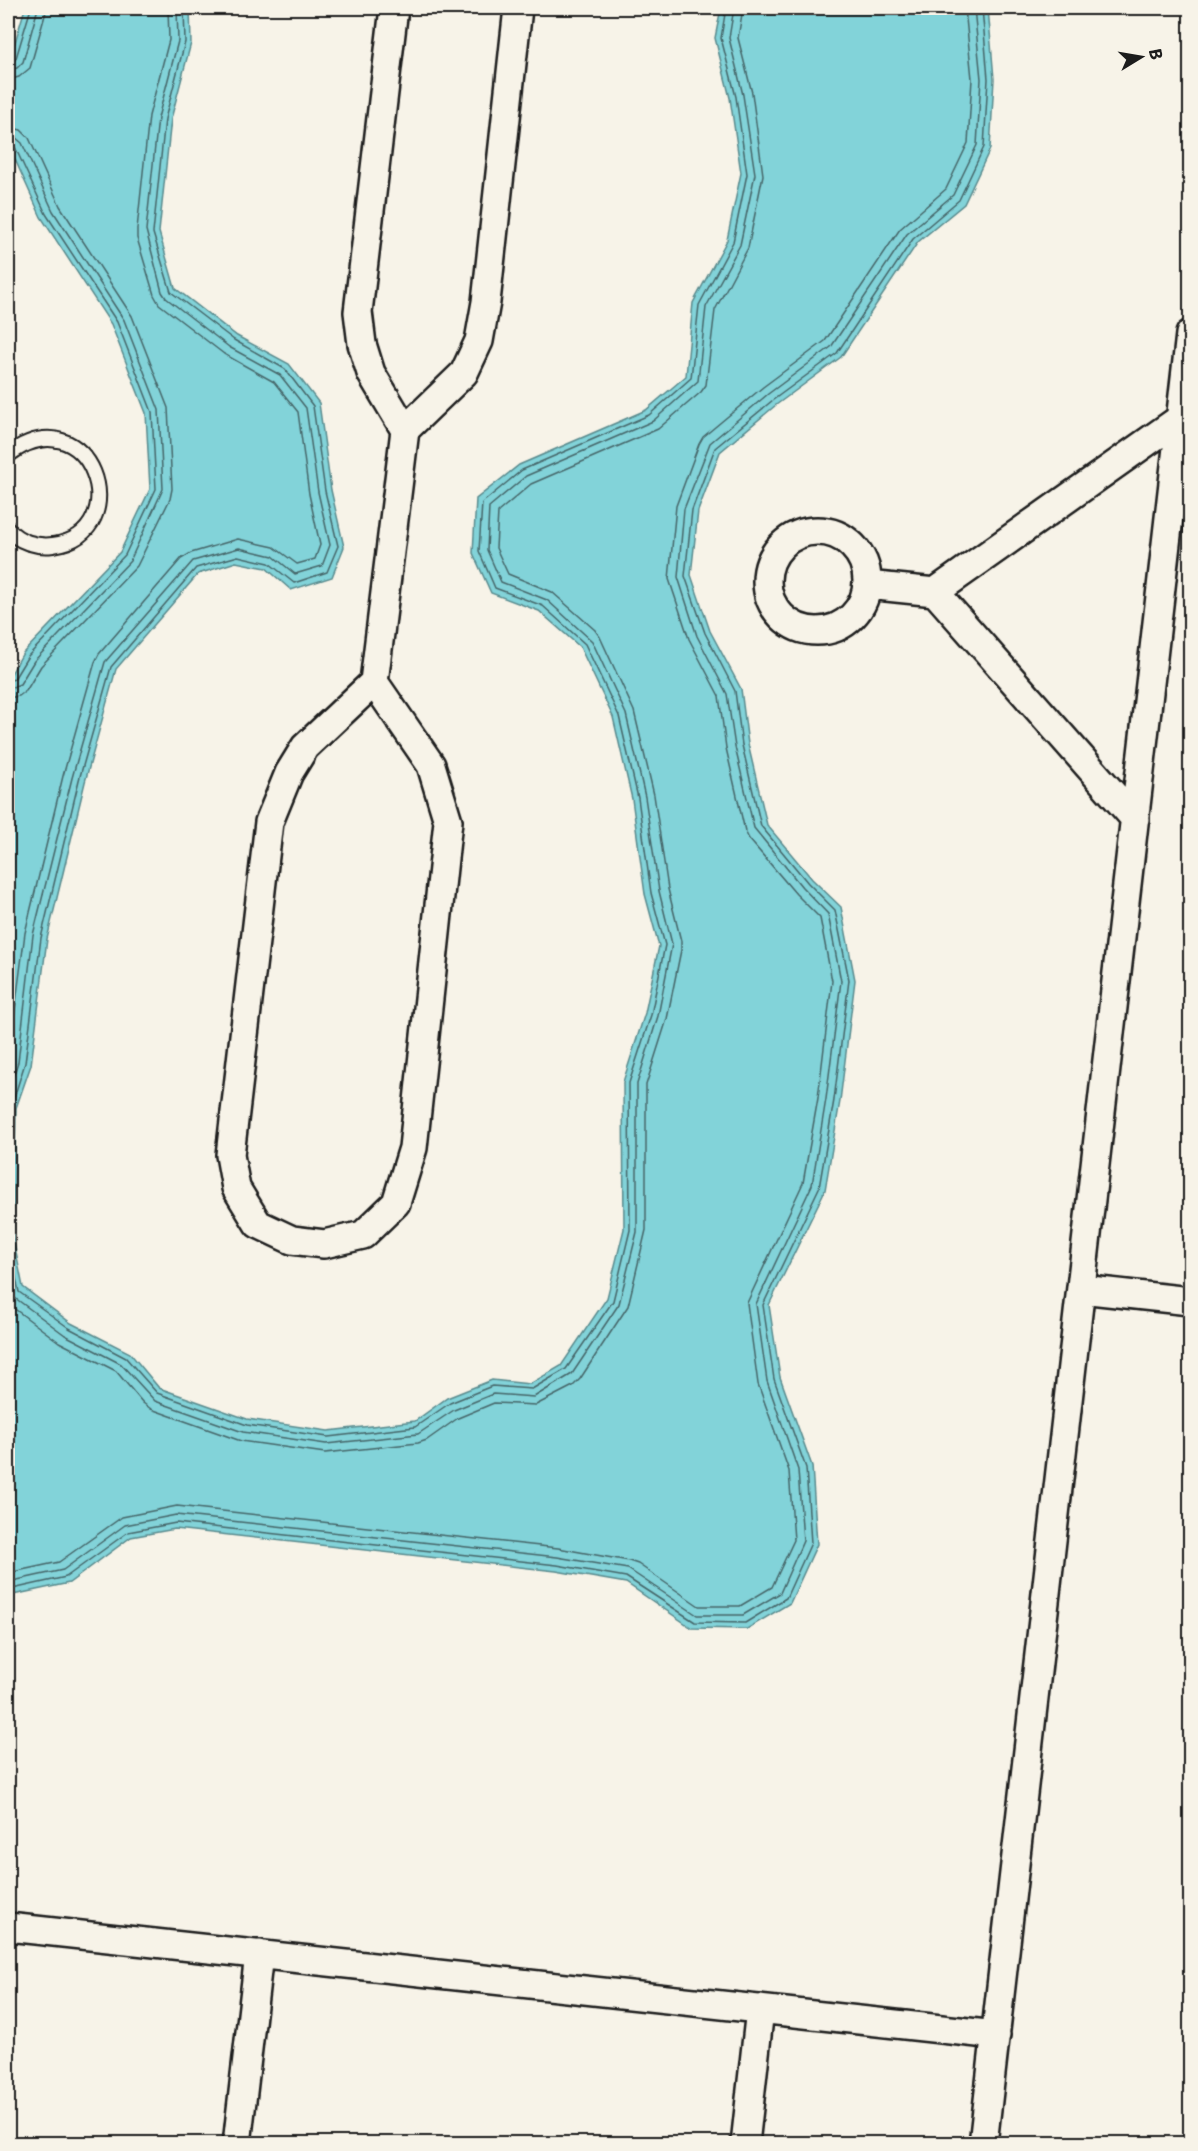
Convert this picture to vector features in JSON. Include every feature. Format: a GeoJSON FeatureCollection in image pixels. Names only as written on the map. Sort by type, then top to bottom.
{"type":"FeatureCollection","features":[{"type":"Feature","properties":{"kind":"street"},"geometry":{"type":"LineString","coordinates":[[374,682],[431,765],[448,821],[412,1148],[396,1203],[363,1235],[324,1244],[292,1240],[258,1224],[236,1188],[230,1155],[269,822],[289,773],[305,747],[374,682],[405,430],[371,373],[362,344],[358,312],[394,8]]}},
{"type":"Feature","properties":{"kind":"street"},"geometry":{"type":"LineString","coordinates":[[405,430],[464,373],[479,341],[486,302],[518,8]]}},
{"type":"Feature","properties":{"kind":"street"},"geometry":{"type":"LineString","coordinates":[[983,2144],[1191,334]]}},
{"type":"Feature","properties":{"kind":"street"},"geometry":{"type":"LineString","coordinates":[[867,585],[935,592],[1181,418]]}},
{"type":"Feature","properties":{"kind":"street"},"geometry":{"type":"LineString","coordinates":[[935,592],[1135,819]]}},
{"type":"Feature","properties":{"kind":"street"},"geometry":{"type":"LineString","coordinates":[[1081,1289],[1191,1301]]}},
{"type":"Feature","properties":{"kind":"street"},"geometry":{"type":"LineString","coordinates":[[8,1927],[996,2035]]}},
{"type":"Feature","properties":{"kind":"street"},"geometry":{"type":"LineString","coordinates":[[237,2144],[259,1954]]}},
{"type":"Feature","properties":{"kind":"street"},"geometry":{"type":"LineString","coordinates":[[745,2144],[760,2009]]}},
{"type":"Feature","properties":{"kind":"lane"},"geometry":{"type":"LineString","coordinates":[[8,455],[22,444],[39,440],[57,440],[73,447],[87,458],[96,474],[99,491],[97,509],[88,525],[76,537],[61,544],[43,546],[27,543],[8,529]]}},
{"type":"Feature","properties":{"kind":"water"},"geometry":{"type":"Polygon","coordinates":[[[25,8],[190,8],[191,43],[171,119],[159,232],[175,288],[237,336],[289,364],[319,403],[331,490],[344,547],[332,577],[291,590],[266,568],[236,562],[198,574],[116,669],[85,782],[47,939],[31,1065],[16,1108],[13,1238],[23,1287],[71,1323],[130,1353],[159,1388],[247,1419],[328,1431],[415,1421],[447,1398],[492,1380],[530,1384],[561,1366],[607,1298],[624,1229],[623,1082],[645,1013],[659,946],[645,894],[632,799],[613,717],[580,647],[539,611],[491,593],[473,553],[476,499],[519,465],[646,410],[686,376],[693,303],[727,240],[741,173],[730,98],[715,38],[721,8],[988,8],[994,79],[990,149],[964,204],[918,242],[841,357],[776,405],[720,452],[698,511],[691,575],[710,631],[741,689],[748,744],[767,825],[812,879],[841,907],[855,980],[840,1101],[825,1190],[769,1305],[780,1377],[812,1466],[817,1544],[790,1603],[747,1629],[692,1628],[626,1583],[556,1571],[175,1529],[131,1537],[69,1583],[8,1596],[8,679],[23,653],[120,552],[150,489],[146,413],[111,324],[41,217],[8,144],[8,66],[25,8]]]}}]}
